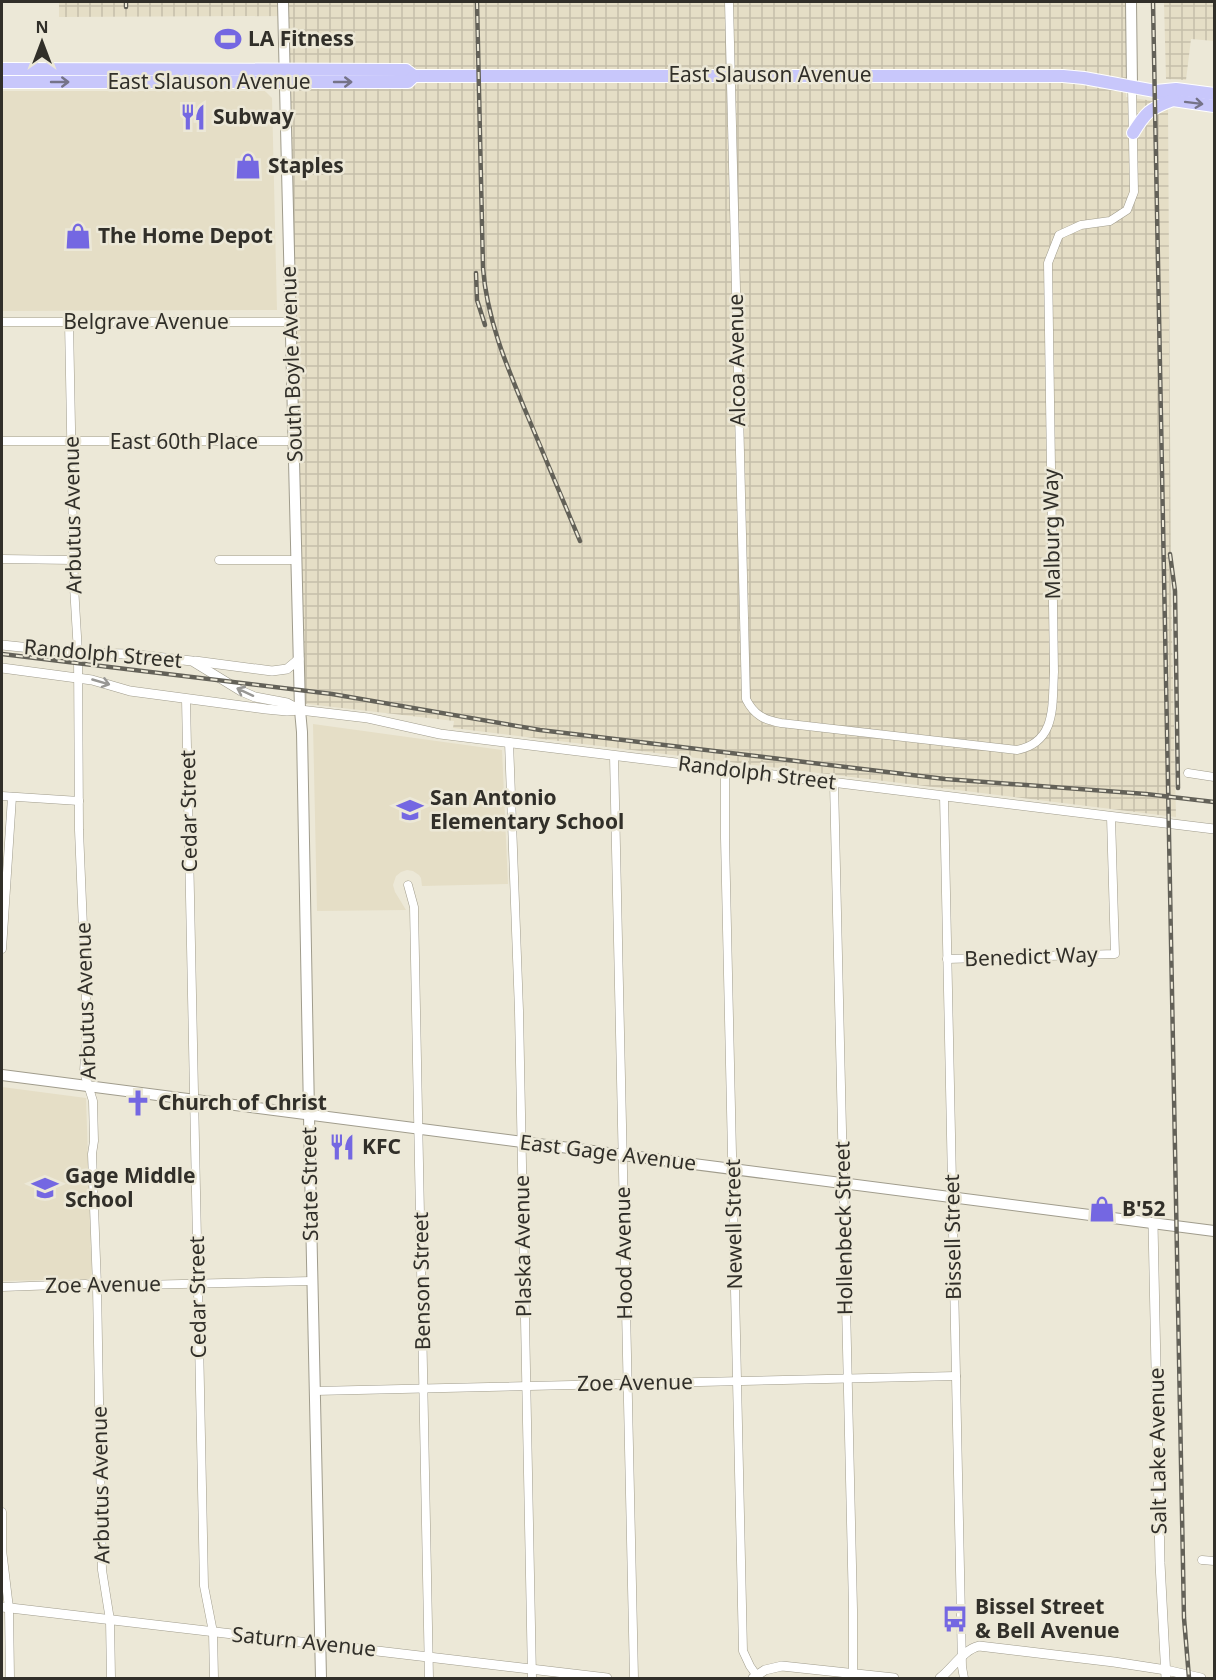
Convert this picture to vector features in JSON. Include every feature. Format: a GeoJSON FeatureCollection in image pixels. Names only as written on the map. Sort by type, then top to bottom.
{"type":"FeatureCollection","features":[{"type":"Feature","properties":{"kind":"main road","name":"South Boyle Avenue"},"geometry":{"type":"LineString","coordinates":[[283,2],[300,690]]}},
{"type":"Feature","properties":{"kind":"main road"},"geometry":{"type":"LineString","coordinates":[[1129,86],[1131,2]]}},
{"type":"Feature","properties":{"kind":"main road","name":"East Slauson Avenue"},"geometry":{"type":"LineString","coordinates":[[2,69],[284,76],[408,82],[414,76],[1063,76],[1155,91]]}},
{"type":"Feature","properties":{"kind":"main road","name":"East Slauson Avenue"},"geometry":{"type":"LineString","coordinates":[[2,82],[284,76]]}},
{"type":"Feature","properties":{"kind":"main road"},"geometry":{"type":"LineString","coordinates":[[1155,91],[1178,89],[1215,94]]}},
{"type":"Feature","properties":{"kind":"main road"},"geometry":{"type":"LineString","coordinates":[[1155,91],[1173,100],[1215,106]]}},
{"type":"Feature","properties":{"kind":"main road"},"geometry":{"type":"LineString","coordinates":[[1133,133],[1149,110],[1173,100]]}},
{"type":"Feature","properties":{"kind":"main road","name":"State Street"},"geometry":{"type":"LineString","coordinates":[[300,690],[321,1678]]}},
{"type":"Feature","properties":{"kind":"main road","name":"East Gage Avenue"},"geometry":{"type":"LineString","coordinates":[[2,1075],[1215,1231]]}},
{"type":"Feature","properties":{"kind":"street","name":"Alcoa Avenue"},"geometry":{"type":"LineString","coordinates":[[729,2],[746,696],[749,707],[756,715]]}},
{"type":"Feature","properties":{"kind":"street","name":"Malburg Way"},"geometry":{"type":"LineString","coordinates":[[756,715],[781,723],[1017,750],[1029,747],[1040,740],[1052,717],[1054,672],[1048,263],[1059,235],[1081,225],[1110,220],[1127,210],[1134,192],[1129,86]]}},
{"type":"Feature","properties":{"kind":"street","name":"Belgrave Avenue"},"geometry":{"type":"LineString","coordinates":[[2,322],[290,322]]}},
{"type":"Feature","properties":{"kind":"street","name":"Arbutus Avenue"},"geometry":{"type":"LineString","coordinates":[[69,322],[78,653],[79,801],[87,1024],[84,1072],[93,1101],[92,1155],[98,1286],[102,1570],[110,1620],[111,1678]]}},
{"type":"Feature","properties":{"kind":"street","name":"East 60th Place"},"geometry":{"type":"LineString","coordinates":[[2,441],[294,441]]}},
{"type":"Feature","properties":{"kind":"street"},"geometry":{"type":"LineString","coordinates":[[2,560],[74,560]]}},
{"type":"Feature","properties":{"kind":"street"},"geometry":{"type":"LineString","coordinates":[[219,560],[296,560]]}},
{"type":"Feature","properties":{"kind":"street","name":"Randolph Street"},"geometry":{"type":"LineString","coordinates":[[2,645],[192,661],[241,691],[255,697],[287,703],[300,710]]}},
{"type":"Feature","properties":{"kind":"street"},"geometry":{"type":"LineString","coordinates":[[192,661],[272,671],[286,669],[299,659]]}},
{"type":"Feature","properties":{"kind":"street","name":"Randolph Street"},"geometry":{"type":"LineString","coordinates":[[2,668],[77,677],[104,682],[121,689],[186,699],[368,718],[440,734],[1215,829]]}},
{"type":"Feature","properties":{"kind":"street","name":"Cedar Street"},"geometry":{"type":"LineString","coordinates":[[186,699],[204,1586],[213,1632],[214,1678]]}},
{"type":"Feature","properties":{"kind":"street","name":"Plaska Avenue"},"geometry":{"type":"LineString","coordinates":[[509,741],[519,1000],[532,1674]]}},
{"type":"Feature","properties":{"kind":"street","name":"Hood Avenue"},"geometry":{"type":"LineString","coordinates":[[614,756],[634,1678]]}},
{"type":"Feature","properties":{"kind":"street","name":"Newell Street"},"geometry":{"type":"LineString","coordinates":[[725,769],[743,1651],[755,1677]]}},
{"type":"Feature","properties":{"kind":"street"},"geometry":{"type":"LineString","coordinates":[[1188,773],[1215,777]]}},
{"type":"Feature","properties":{"kind":"street","name":"Hollenbeck Street"},"geometry":{"type":"LineString","coordinates":[[834,782],[853,1673]]}},
{"type":"Feature","properties":{"kind":"street"},"geometry":{"type":"LineString","coordinates":[[2,796],[79,801]]}},
{"type":"Feature","properties":{"kind":"street","name":"Bissell Street"},"geometry":{"type":"LineString","coordinates":[[944,796],[964,1678]]}},
{"type":"Feature","properties":{"kind":"street"},"geometry":{"type":"LineString","coordinates":[[2,949],[12,797]]}},
{"type":"Feature","properties":{"kind":"street","name":"Benedict Way"},"geometry":{"type":"LineString","coordinates":[[947,959],[1115,954],[1111,817]]}},
{"type":"Feature","properties":{"kind":"street","name":"Benson Street"},"geometry":{"type":"LineString","coordinates":[[408,885],[414,907],[429,1678]]}},
{"type":"Feature","properties":{"kind":"street","name":"Salt Lake Avenue"},"geometry":{"type":"LineString","coordinates":[[1154,1223],[1160,1554],[1166,1674]]}},
{"type":"Feature","properties":{"kind":"street","name":"Zoe Avenue"},"geometry":{"type":"LineString","coordinates":[[2,1287],[312,1281]]}},
{"type":"Feature","properties":{"kind":"street","name":"Zoe Avenue"},"geometry":{"type":"LineString","coordinates":[[315,1390],[956,1376]]}},
{"type":"Feature","properties":{"kind":"street"},"geometry":{"type":"LineString","coordinates":[[2,1512],[2,1550],[10,1678]]}},
{"type":"Feature","properties":{"kind":"street"},"geometry":{"type":"LineString","coordinates":[[1202,1560],[1215,1561]]}},
{"type":"Feature","properties":{"kind":"street","name":"Saturn Avenue"},"geometry":{"type":"LineString","coordinates":[[5,1607],[429,1656],[532,1674],[607,1678]]}},
{"type":"Feature","properties":{"kind":"street"},"geometry":{"type":"LineString","coordinates":[[940,1678],[974,1647],[990,1646],[1201,1678]]}},
{"type":"Feature","properties":{"kind":"street"},"geometry":{"type":"LineString","coordinates":[[755,1677],[765,1670],[782,1666],[894,1678]]}},
{"type":"Feature","properties":{"kind":"shaded area"},"geometry":{"type":"Polygon","coordinates":[[[59,2],[1126,2],[1126,97],[1168,103],[1171,585],[1176,817],[453,728],[454,721],[299,703],[284,16],[59,17],[59,2]]]}},
{"type":"Feature","properties":{"kind":"shaded area"},"geometry":{"type":"Polygon","coordinates":[[[1164,2],[1214,2],[1214,41],[1191,39],[1186,80],[1166,79],[1164,2]]]}},
{"type":"Feature","properties":{"kind":"shaded area"},"geometry":{"type":"Polygon","coordinates":[[[2,91],[265,91],[272,98],[277,310],[2,311],[2,91]]]}},
{"type":"Feature","properties":{"kind":"shaded area","name":"San Antonio Elementary School"},"geometry":{"type":"Polygon","coordinates":[[[313,724],[502,750],[508,884],[422,886],[419,875],[407,870],[396,876],[393,885],[406,910],[317,911],[313,724]]]}},
{"type":"Feature","properties":{"kind":"shaded area","name":"Gage Middle School"},"geometry":{"type":"Polygon","coordinates":[[[2,1087],[86,1098],[92,1279],[2,1281],[2,1087]]]}},
{"type":"Feature","properties":{"kind":"railway"},"geometry":{"type":"LineString","coordinates":[[126,2],[126,7]]}},
{"type":"Feature","properties":{"kind":"railway"},"geometry":{"type":"LineString","coordinates":[[477,2],[485,288],[494,326],[513,381],[580,541]]}},
{"type":"Feature","properties":{"kind":"railway"},"geometry":{"type":"LineString","coordinates":[[1153,2],[1184,1618],[1189,1678]]}},
{"type":"Feature","properties":{"kind":"railway"},"geometry":{"type":"LineString","coordinates":[[476,273],[477,300],[485,325]]}},
{"type":"Feature","properties":{"kind":"railway"},"geometry":{"type":"LineString","coordinates":[[1170,554],[1175,591],[1178,788]]}},
{"type":"Feature","properties":{"kind":"railway"},"geometry":{"type":"LineString","coordinates":[[2,654],[332,694],[540,730],[945,779],[1146,794],[1214,802]]}},
{"type":"Feature","properties":{"kind":"place","name":"LA Fitness"},"geometry":{"type":"Point","coordinates":[228,39]}},
{"type":"Feature","properties":{"kind":"place","name":"Subway"},"geometry":{"type":"Point","coordinates":[193,117]}},
{"type":"Feature","properties":{"kind":"place","name":"Staples"},"geometry":{"type":"Point","coordinates":[248,166]}},
{"type":"Feature","properties":{"kind":"place","name":"The Home Depot"},"geometry":{"type":"Point","coordinates":[78,236]}},
{"type":"Feature","properties":{"kind":"place","name":"San Antonio Elementary School"},"geometry":{"type":"Point","coordinates":[410,810]}},
{"type":"Feature","properties":{"kind":"place","name":"Church of Christ"},"geometry":{"type":"Point","coordinates":[138,1103]}},
{"type":"Feature","properties":{"kind":"place","name":"KFC"},"geometry":{"type":"Point","coordinates":[342,1147]}},
{"type":"Feature","properties":{"kind":"place","name":"Gage Middle School"},"geometry":{"type":"Point","coordinates":[45,1188]}},
{"type":"Feature","properties":{"kind":"place","name":"B'52"},"geometry":{"type":"Point","coordinates":[1102,1209]}},
{"type":"Feature","properties":{"kind":"place","name":"Bissel Street & Bell Avenue"},"geometry":{"type":"Point","coordinates":[955,1619]}}]}
